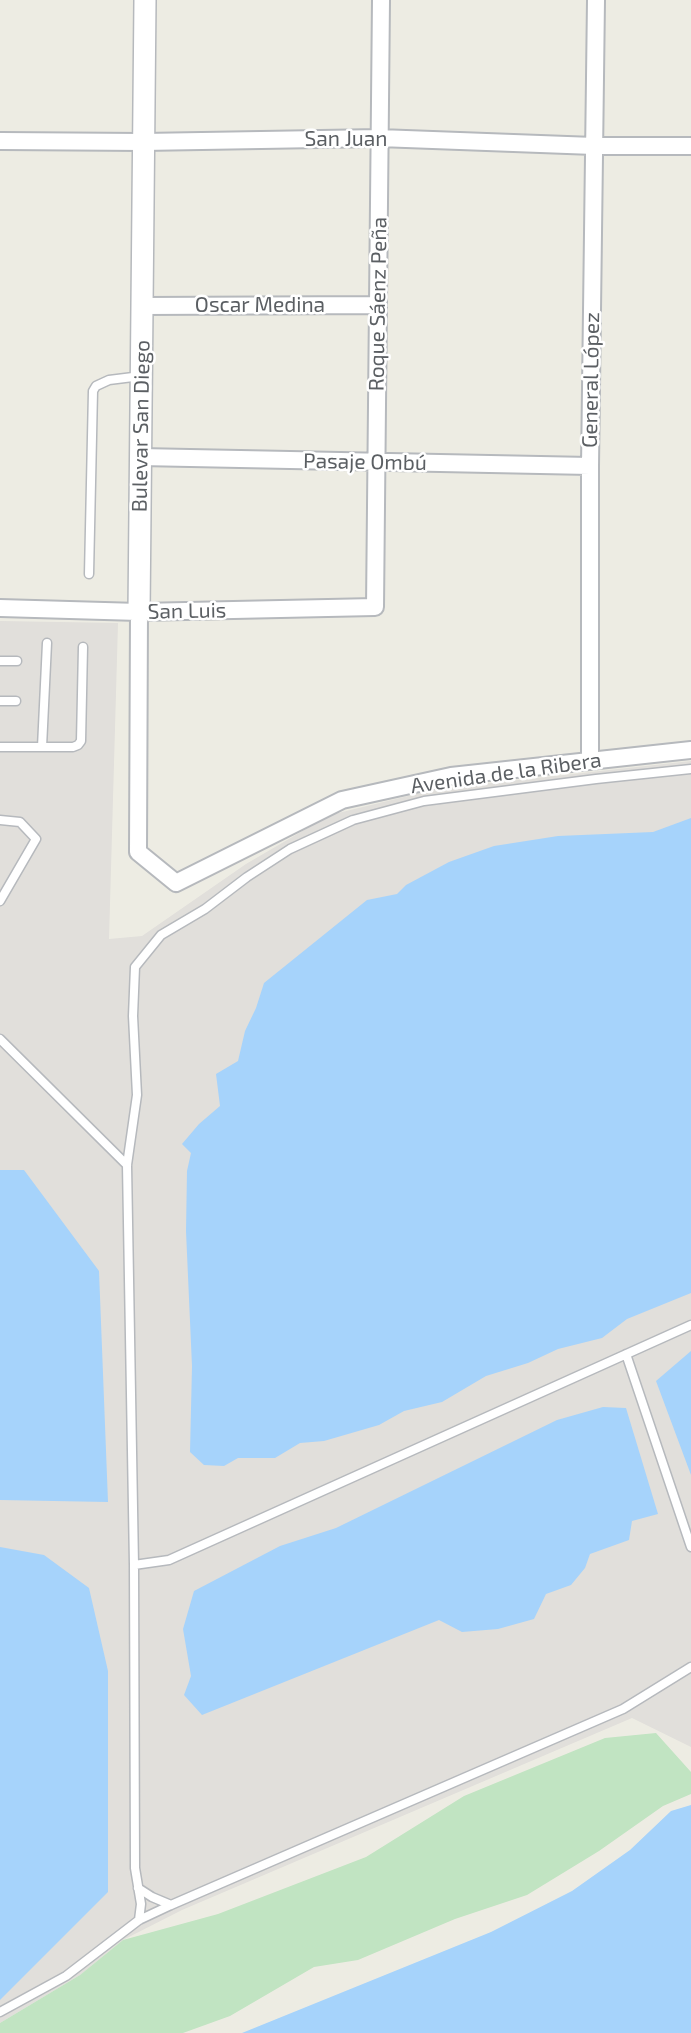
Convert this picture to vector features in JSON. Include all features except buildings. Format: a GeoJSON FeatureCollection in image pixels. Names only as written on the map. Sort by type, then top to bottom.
{"type":"FeatureCollection","features":[{"type":"Feature","properties":{"kind":"street","name":"Bulevar San Diego"},"geometry":{"type":"LineString","coordinates":[[138,852],[145,0]]}},
{"type":"Feature","properties":{"kind":"street","name":"Roque Sáenz Peña"},"geometry":{"type":"LineString","coordinates":[[375,607],[381,0]]}},
{"type":"Feature","properties":{"kind":"street","name":"General López"},"geometry":{"type":"LineString","coordinates":[[590,761],[590,466],[596,0]]}},
{"type":"Feature","properties":{"kind":"street","name":"San Juan"},"geometry":{"type":"LineString","coordinates":[[0,141],[143,142],[379,138],[594,146],[691,146]]}},
{"type":"Feature","properties":{"kind":"street","name":"Oscar Medina"},"geometry":{"type":"LineString","coordinates":[[142,306],[378,305]]}},
{"type":"Feature","properties":{"kind":"street","name":"Pasaje Ombú"},"geometry":{"type":"LineString","coordinates":[[140,457],[590,466]]}},
{"type":"Feature","properties":{"kind":"street","name":"San Luis"},"geometry":{"type":"LineString","coordinates":[[0,608],[139,612],[375,607]]}},
{"type":"Feature","properties":{"kind":"street","name":"Avenida de la Ribera"},"geometry":{"type":"LineString","coordinates":[[138,852],[176,884],[342,800],[451,776],[691,750]]}},
{"type":"Feature","properties":{"kind":"lane"},"geometry":{"type":"LineString","coordinates":[[89,574],[93,391],[96,386],[109,380],[141,376]]}},
{"type":"Feature","properties":{"kind":"lane"},"geometry":{"type":"LineString","coordinates":[[42,747],[47,643]]}},
{"type":"Feature","properties":{"kind":"lane"},"geometry":{"type":"LineString","coordinates":[[0,747],[73,747],[81,741],[83,647]]}},
{"type":"Feature","properties":{"kind":"lane"},"geometry":{"type":"LineString","coordinates":[[0,661],[17,661]]}},
{"type":"Feature","properties":{"kind":"lane"},"geometry":{"type":"LineString","coordinates":[[0,701],[16,701]]}},
{"type":"Feature","properties":{"kind":"lane"},"geometry":{"type":"LineString","coordinates":[[139,1920],[141,1904],[135,1856],[134,1565],[127,1165],[137,1095],[133,1016],[135,967],[161,935],[205,909],[247,877],[290,849],[353,820],[424,801],[691,769]]}},
{"type":"Feature","properties":{"kind":"lane"},"geometry":{"type":"LineString","coordinates":[[0,820],[20,822],[36,839],[0,901]]}},
{"type":"Feature","properties":{"kind":"lane"},"geometry":{"type":"LineString","coordinates":[[0,1039],[127,1165]]}},
{"type":"Feature","properties":{"kind":"lane"},"geometry":{"type":"LineString","coordinates":[[134,1565],[169,1560],[691,1325]]}},
{"type":"Feature","properties":{"kind":"lane"},"geometry":{"type":"LineString","coordinates":[[626,1354],[691,1547]]}},
{"type":"Feature","properties":{"kind":"lane"},"geometry":{"type":"LineString","coordinates":[[0,2012],[66,1976],[139,1920],[623,1709],[691,1667]]}},
{"type":"Feature","properties":{"kind":"lane"},"geometry":{"type":"LineString","coordinates":[[138,1888],[171,1905]]}},
{"type":"Feature","properties":{"kind":"shaded area"},"geometry":{"type":"Polygon","coordinates":[[[0,621],[118,623],[109,939],[142,936],[246,864],[330,815],[437,789],[691,761],[691,1747],[632,1718],[182,1910],[123,1940],[80,1975],[0,2023],[0,621]]]}},
{"type":"Feature","properties":{"kind":"green space"},"geometry":{"type":"Polygon","coordinates":[[[656,1733],[691,1772],[691,1794],[663,1806],[599,1851],[527,1895],[455,1919],[358,1960],[314,1967],[230,2016],[183,2033],[0,2033],[0,2023],[80,1975],[123,1940],[218,1914],[366,1857],[464,1796],[605,1738],[656,1733]]]}},
{"type":"Feature","properties":{"kind":"water"},"geometry":{"type":"Polygon","coordinates":[[[691,818],[691,1293],[627,1319],[602,1338],[558,1349],[528,1363],[486,1376],[442,1402],[404,1411],[379,1425],[324,1441],[300,1443],[275,1458],[238,1458],[224,1466],[204,1465],[190,1452],[192,1366],[186,1231],[187,1171],[191,1153],[182,1144],[199,1124],[220,1106],[216,1074],[238,1061],[245,1031],[264,983],[367,900],[397,894],[406,885],[449,862],[494,846],[558,836],[653,832],[691,818]]]}},
{"type":"Feature","properties":{"kind":"water"},"geometry":{"type":"Polygon","coordinates":[[[0,1170],[24,1170],[99,1271],[108,1502],[0,1500],[0,1170]]]}},
{"type":"Feature","properties":{"kind":"water"},"geometry":{"type":"Polygon","coordinates":[[[691,1351],[691,1475],[656,1381],[691,1351]]]}},
{"type":"Feature","properties":{"kind":"water"},"geometry":{"type":"Polygon","coordinates":[[[603,1407],[626,1408],[658,1514],[632,1521],[629,1540],[590,1554],[585,1568],[571,1585],[546,1594],[534,1619],[498,1629],[462,1632],[439,1620],[202,1715],[184,1695],[191,1676],[183,1629],[194,1591],[280,1546],[336,1528],[557,1420],[603,1407]]]}},
{"type":"Feature","properties":{"kind":"water"},"geometry":{"type":"Polygon","coordinates":[[[0,1547],[44,1555],[89,1588],[108,1671],[108,1892],[0,2000],[0,1547]]]}},
{"type":"Feature","properties":{"kind":"water"},"geometry":{"type":"Polygon","coordinates":[[[691,1805],[691,2033],[242,2033],[491,1932],[572,1891],[630,1850],[671,1811],[691,1805]]]}}]}
